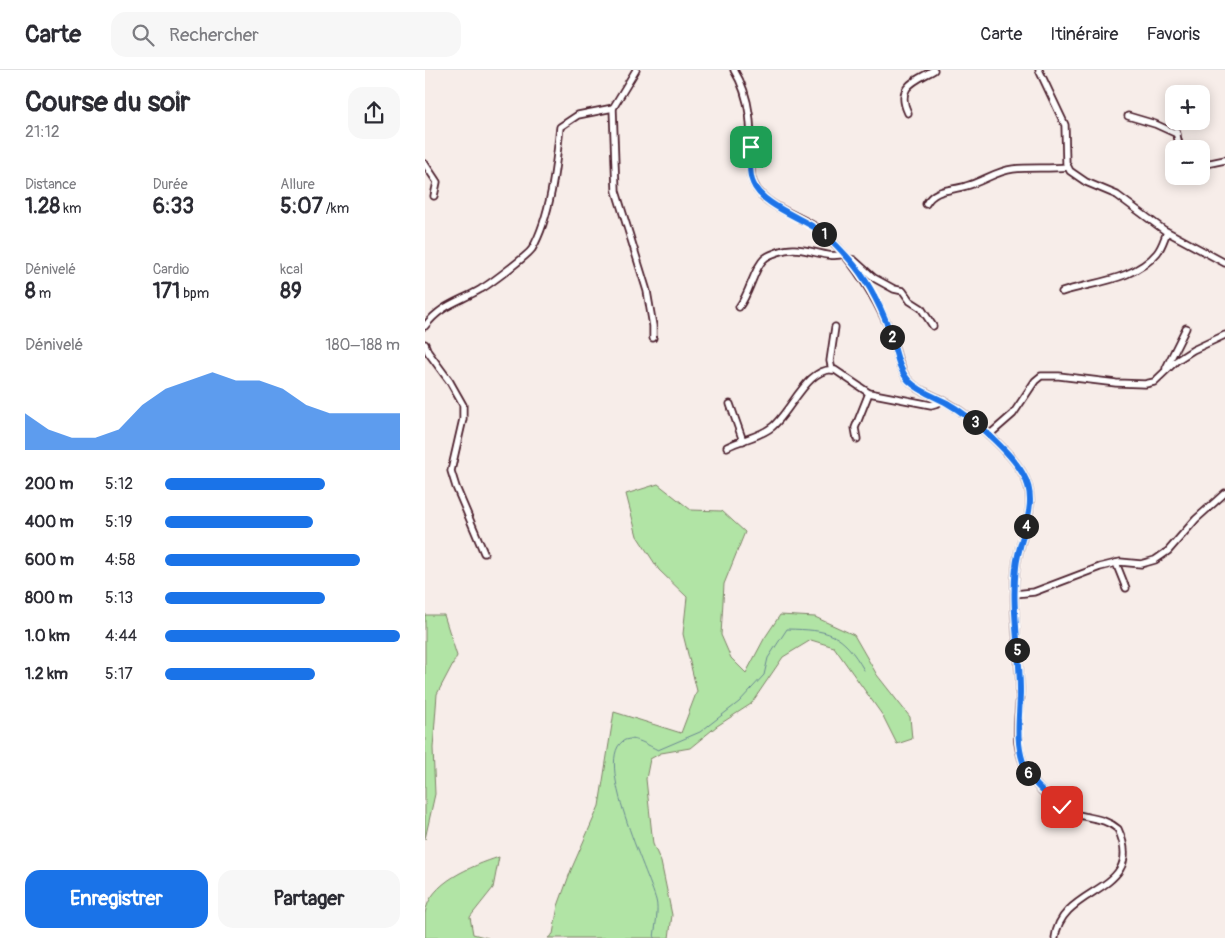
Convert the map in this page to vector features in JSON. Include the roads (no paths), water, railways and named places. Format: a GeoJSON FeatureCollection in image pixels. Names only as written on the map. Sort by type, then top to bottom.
{"type":"FeatureCollection","features":[{"type":"Feature","properties":{"kind":"street"},"geometry":{"type":"LineString","coordinates":[[636,70],[613,108],[617,199],[647,291],[653,326],[653,338]]}},
{"type":"Feature","properties":{"kind":"street"},"geometry":{"type":"LineString","coordinates":[[734,70],[740,80],[750,112],[751,176],[753,185],[765,198],[818,229],[849,259],[868,288],[888,326],[906,377],[923,391],[940,399],[969,418],[989,435],[1017,465],[1029,488],[1030,513],[1017,558],[1015,594],[1020,692],[1018,743],[1027,772],[1041,790],[1071,812],[1111,823],[1118,829],[1124,847],[1124,858],[1117,874],[1103,886],[1069,908],[1060,918],[1055,938]]}},
{"type":"Feature","properties":{"kind":"street"},"geometry":{"type":"LineString","coordinates":[[908,113],[903,99],[906,88],[933,70]]}},
{"type":"Feature","properties":{"kind":"street"},"geometry":{"type":"LineString","coordinates":[[1039,70],[1065,125],[1067,167]]}},
{"type":"Feature","properties":{"kind":"street"},"geometry":{"type":"LineString","coordinates":[[425,326],[439,310],[481,289],[527,254],[540,231],[545,216],[557,163],[560,127],[578,115],[613,108]]}},
{"type":"Feature","properties":{"kind":"street"},"geometry":{"type":"LineString","coordinates":[[1128,116],[1176,132],[1178,140]]}},
{"type":"Feature","properties":{"kind":"street"},"geometry":{"type":"LineString","coordinates":[[1210,165],[1225,160]]}},
{"type":"Feature","properties":{"kind":"street"},"geometry":{"type":"LineString","coordinates":[[425,164],[437,182],[434,196]]}},
{"type":"Feature","properties":{"kind":"street"},"geometry":{"type":"LineString","coordinates":[[926,204],[938,192],[966,186],[1001,172],[1067,167],[1086,182],[1125,199],[1167,232],[1225,263]]}},
{"type":"Feature","properties":{"kind":"street"},"geometry":{"type":"LineString","coordinates":[[1062,292],[1117,278],[1137,269],[1157,254],[1167,232]]}},
{"type":"Feature","properties":{"kind":"street"},"geometry":{"type":"LineString","coordinates":[[739,308],[747,298],[759,264],[770,255],[785,249],[796,248],[829,255],[840,250]]}},
{"type":"Feature","properties":{"kind":"street"},"geometry":{"type":"LineString","coordinates":[[849,259],[854,260],[874,278],[894,289],[903,291],[910,300],[921,308],[933,326]]}},
{"type":"Feature","properties":{"kind":"street"},"geometry":{"type":"LineString","coordinates":[[835,327],[830,361],[832,370],[869,392],[924,405],[935,404],[940,399]]}},
{"type":"Feature","properties":{"kind":"street"},"geometry":{"type":"LineString","coordinates":[[1162,375],[1186,328]]}},
{"type":"Feature","properties":{"kind":"street"},"geometry":{"type":"LineString","coordinates":[[989,435],[1013,414],[1035,381],[1041,376],[1145,384],[1154,382],[1184,356],[1224,337]]}},
{"type":"Feature","properties":{"kind":"street"},"geometry":{"type":"LineString","coordinates":[[425,344],[428,352],[450,382],[463,405],[463,419],[451,471],[484,553]]}},
{"type":"Feature","properties":{"kind":"street"},"geometry":{"type":"LineString","coordinates":[[727,447],[761,435],[785,414],[805,384],[815,376],[832,370]]}},
{"type":"Feature","properties":{"kind":"street"},"geometry":{"type":"LineString","coordinates":[[857,439],[855,428],[869,392]]}},
{"type":"Feature","properties":{"kind":"street"},"geometry":{"type":"LineString","coordinates":[[729,404],[743,441]]}},
{"type":"Feature","properties":{"kind":"street"},"geometry":{"type":"LineString","coordinates":[[1015,594],[1034,592],[1100,567],[1116,563],[1141,564],[1155,560],[1168,551],[1196,518],[1225,494]]}},
{"type":"Feature","properties":{"kind":"street"},"geometry":{"type":"LineString","coordinates":[[1116,563],[1126,588]]}},
{"type":"Feature","properties":{"kind":"waterway"},"geometry":{"type":"LineString","coordinates":[[654,938],[657,904],[625,816],[618,791],[615,768],[616,750],[625,740],[629,739],[642,742],[658,750],[700,732],[739,702],[764,675],[768,658],[787,629],[814,630],[833,636],[849,648],[864,670]]}}]}
